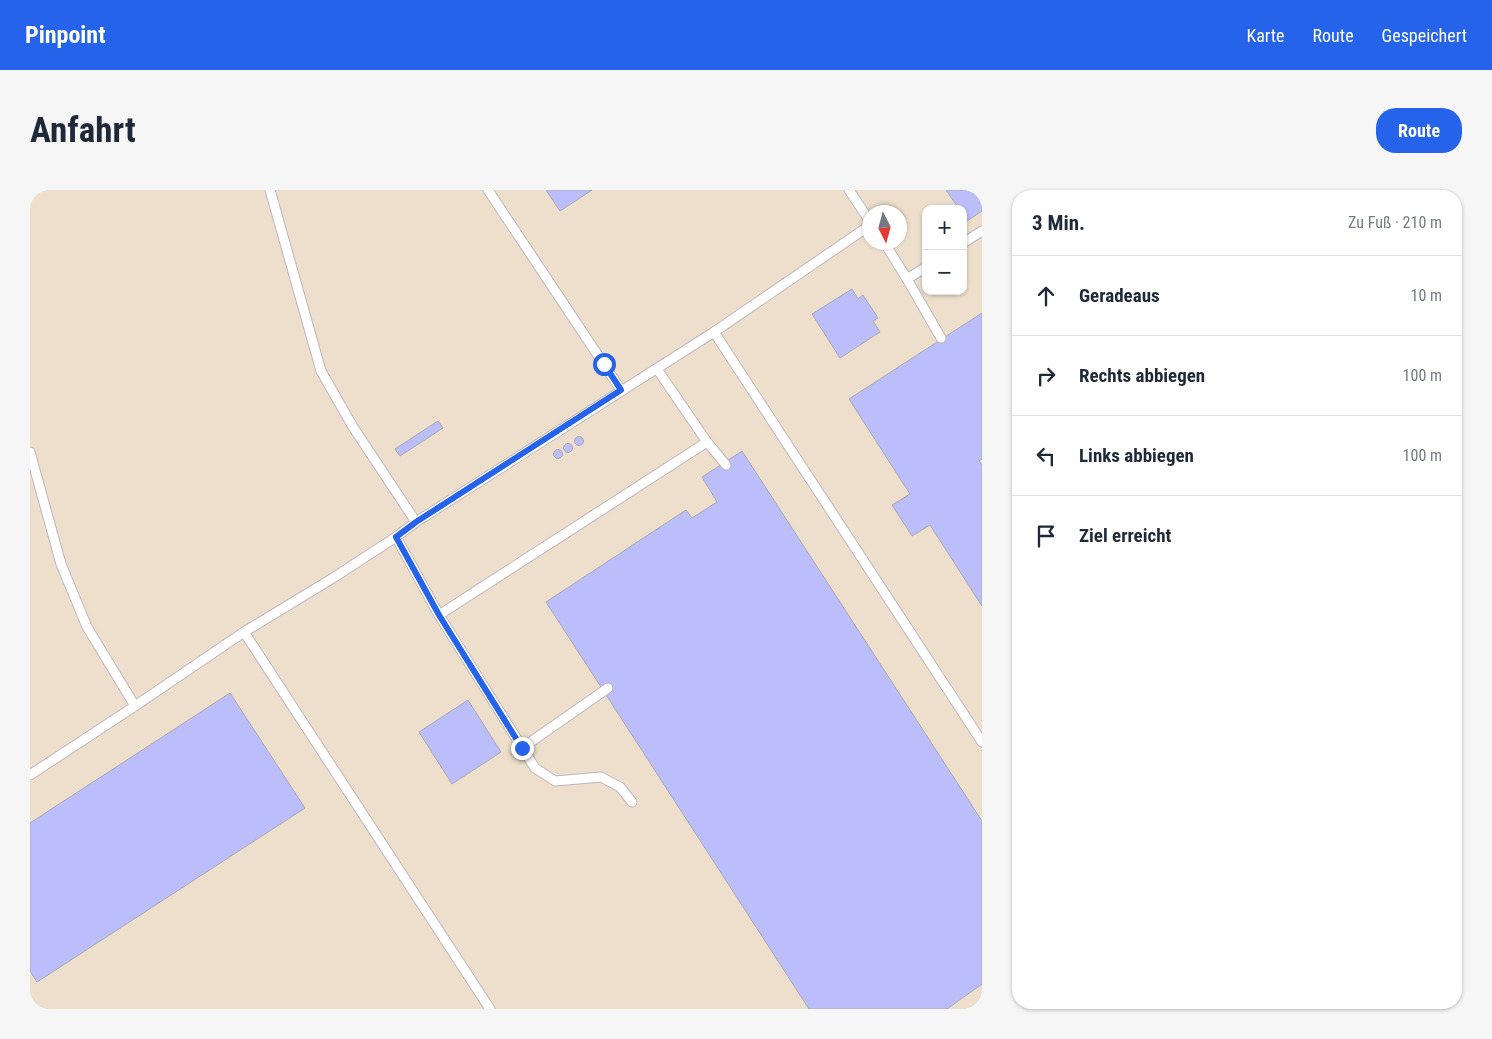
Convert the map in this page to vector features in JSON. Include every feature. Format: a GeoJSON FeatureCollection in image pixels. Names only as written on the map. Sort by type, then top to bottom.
{"type":"FeatureCollection","features":[{"type":"Feature","properties":{"kind":"lane"},"geometry":{"type":"LineString","coordinates":[[270,190],[321,371],[353,427],[416,522]]}},
{"type":"Feature","properties":{"kind":"lane"},"geometry":{"type":"LineString","coordinates":[[488,190],[621,390]]}},
{"type":"Feature","properties":{"kind":"lane"},"geometry":{"type":"LineString","coordinates":[[849,190],[862,209]]}},
{"type":"Feature","properties":{"kind":"lane"},"geometry":{"type":"LineString","coordinates":[[30,775],[244,632],[333,578],[416,522],[714,332],[862,231]]}},
{"type":"Feature","properties":{"kind":"lane"},"geometry":{"type":"LineString","coordinates":[[967,240],[982,231]]}},
{"type":"Feature","properties":{"kind":"lane"},"geometry":{"type":"LineString","coordinates":[[889,250],[941,338]]}},
{"type":"Feature","properties":{"kind":"lane"},"geometry":{"type":"LineString","coordinates":[[907,279],[922,270]]}},
{"type":"Feature","properties":{"kind":"lane"},"geometry":{"type":"LineString","coordinates":[[714,332],[982,742]]}},
{"type":"Feature","properties":{"kind":"lane"},"geometry":{"type":"LineString","coordinates":[[657,369],[707,442],[726,465]]}},
{"type":"Feature","properties":{"kind":"lane"},"geometry":{"type":"LineString","coordinates":[[439,615],[707,442]]}},
{"type":"Feature","properties":{"kind":"lane"},"geometry":{"type":"LineString","coordinates":[[30,452],[61,564],[87,627],[135,706]]}},
{"type":"Feature","properties":{"kind":"lane"},"geometry":{"type":"LineString","coordinates":[[396,537],[439,615],[535,768],[555,781],[601,777],[620,787],[632,802]]}},
{"type":"Feature","properties":{"kind":"lane"},"geometry":{"type":"LineString","coordinates":[[244,632],[490,1009]]}},
{"type":"Feature","properties":{"kind":"lane"},"geometry":{"type":"LineString","coordinates":[[522,748],[608,688]]}},
{"type":"Feature","properties":{"kind":"shaded area"},"geometry":{"type":"Polygon","coordinates":[[[30,190],[982,190],[982,1009],[30,1009],[30,190]]]}},
{"type":"Feature","properties":{"kind":"building"},"geometry":{"type":"Polygon","coordinates":[[[546,190],[592,190],[560,211],[546,190]]]}},
{"type":"Feature","properties":{"kind":"building"},"geometry":{"type":"Polygon","coordinates":[[[946,190],[982,190],[982,211],[967,221],[967,205],[956,205],[946,190]]]}},
{"type":"Feature","properties":{"kind":"building"},"geometry":{"type":"Polygon","coordinates":[[[852,289],[858,299],[863,295],[878,318],[873,321],[880,332],[840,358],[812,314],[852,289]]]}},
{"type":"Feature","properties":{"kind":"building"},"geometry":{"type":"Polygon","coordinates":[[[982,313],[982,459],[979,461],[982,465],[982,606],[930,525],[912,536],[892,505],[910,494],[849,399],[982,313]]]}},
{"type":"Feature","properties":{"kind":"building"},"geometry":{"type":"Polygon","coordinates":[[[438,421],[443,428],[400,456],[395,449],[438,421]]]}},
{"type":"Feature","properties":{"kind":"building"},"geometry":{"type":"Polygon","coordinates":[[[579,436],[584,441],[579,446],[574,441],[579,436]]]}},
{"type":"Feature","properties":{"kind":"building"},"geometry":{"type":"Polygon","coordinates":[[[568,443],[573,448],[568,453],[563,448],[568,443]]]}},
{"type":"Feature","properties":{"kind":"building"},"geometry":{"type":"Polygon","coordinates":[[[558,449],[563,454],[558,459],[553,454],[558,449]]]}},
{"type":"Feature","properties":{"kind":"building"},"geometry":{"type":"Polygon","coordinates":[[[742,451],[982,821],[982,984],[947,1009],[809,1009],[546,602],[686,510],[692,518],[717,502],[702,477],[742,451]]]}},
{"type":"Feature","properties":{"kind":"building"},"geometry":{"type":"Polygon","coordinates":[[[230,693],[305,808],[37,982],[30,971],[30,823],[230,693]]]}},
{"type":"Feature","properties":{"kind":"building"},"geometry":{"type":"Polygon","coordinates":[[[468,700],[501,752],[452,784],[419,732],[468,700]]]}},
{"type":"Feature","properties":{"kind":"route"},"geometry":{"type":"LineString","coordinates":[[522,748],[439,615],[396,537],[416,522],[621,390],[604,364]]}}]}
